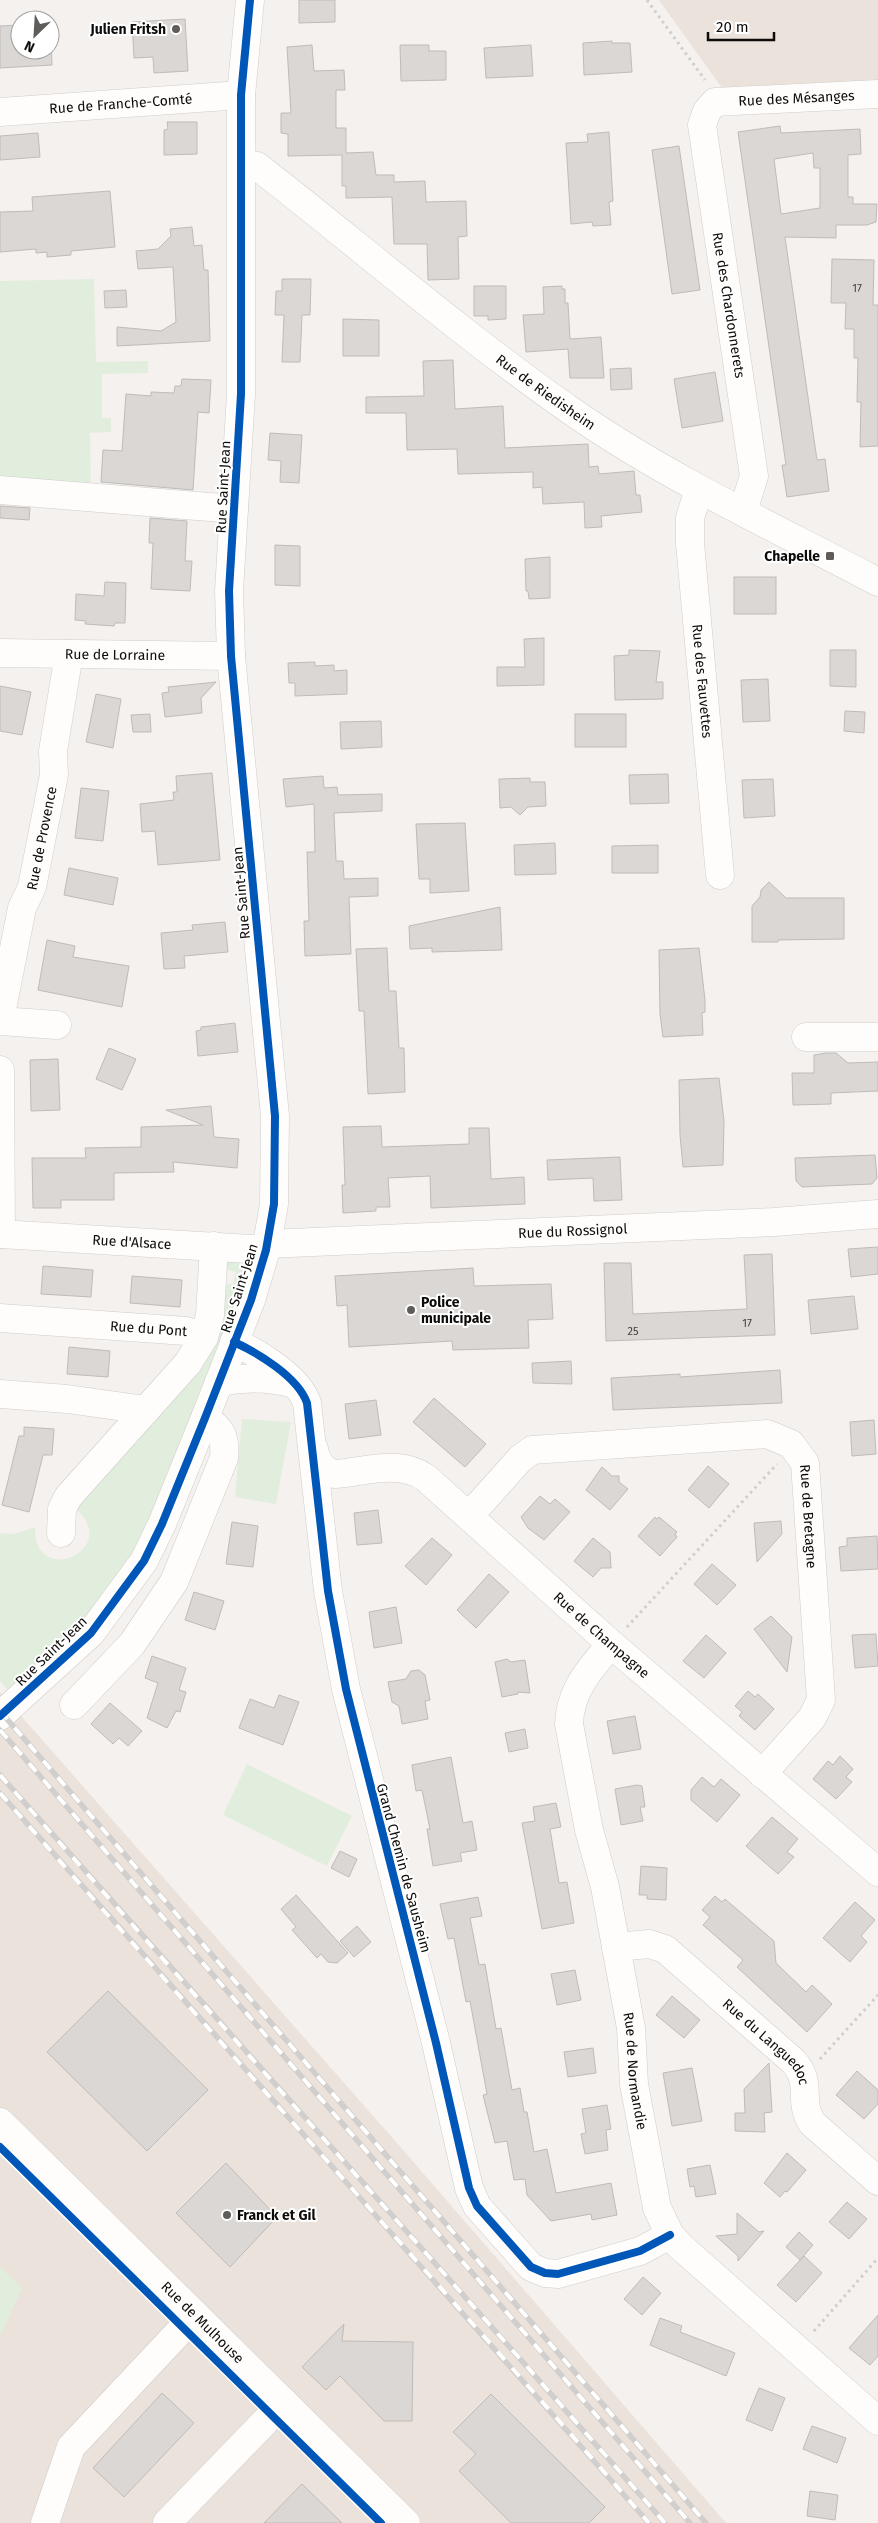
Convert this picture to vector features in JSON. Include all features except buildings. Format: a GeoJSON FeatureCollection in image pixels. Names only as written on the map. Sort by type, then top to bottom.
{"type":"FeatureCollection","features":[{"type":"Feature","properties":{"kind":"street","name":"Rue Saint-Jean"},"geometry":{"type":"LineString","coordinates":[[5,1711],[91,1633],[129,1583],[162,1524],[256,1286],[274,1204],[275,1116],[231,656],[229,591],[241,394],[241,95],[250,0]]}},
{"type":"Feature","properties":{"kind":"street","name":"Rue des Mésanges"},"geometry":{"type":"LineString","coordinates":[[715,102],[878,94]]}},
{"type":"Feature","properties":{"kind":"street","name":"Rue de Franche-Comté"},"geometry":{"type":"LineString","coordinates":[[0,112],[241,95]]}},
{"type":"Feature","properties":{"kind":"street","name":"Rue des Chardonnerets"},"geometry":{"type":"LineString","coordinates":[[715,102],[707,111],[702,124],[754,476],[743,510]]}},
{"type":"Feature","properties":{"kind":"street","name":"Rue de Riedisheim"},"geometry":{"type":"LineString","coordinates":[[242,164],[257,166],[495,355],[582,418],[699,489],[876,577]]}},
{"type":"Feature","properties":{"kind":"street","name":"Rue des Fauvettes"},"geometry":{"type":"LineString","coordinates":[[699,489],[690,518],[690,543],[720,875]]}},
{"type":"Feature","properties":{"kind":"street"},"geometry":{"type":"LineString","coordinates":[[0,490],[234,509]]}},
{"type":"Feature","properties":{"kind":"street","name":"Rue de Lorraine"},"geometry":{"type":"LineString","coordinates":[[0,653],[231,656]]}},
{"type":"Feature","properties":{"kind":"street","name":"Rue de Provence"},"geometry":{"type":"LineString","coordinates":[[0,1020],[22,908],[32,887],[53,784],[53,751],[69,654]]}},
{"type":"Feature","properties":{"kind":"street"},"geometry":{"type":"LineString","coordinates":[[0,1020],[57,1025]]}},
{"type":"Feature","properties":{"kind":"street"},"geometry":{"type":"LineString","coordinates":[[806,1037],[878,1037]]}},
{"type":"Feature","properties":{"kind":"street"},"geometry":{"type":"LineString","coordinates":[[0,1070],[1,1234]]}},
{"type":"Feature","properties":{"kind":"street","name":"Rue du Rossignol"},"geometry":{"type":"LineString","coordinates":[[266,1247],[774,1222],[878,1214]]}},
{"type":"Feature","properties":{"kind":"street","name":"Rue d'Alsace"},"geometry":{"type":"LineString","coordinates":[[1,1234],[214,1246],[266,1247]]}},
{"type":"Feature","properties":{"kind":"street","name":"Rue du Pont"},"geometry":{"type":"LineString","coordinates":[[0,1318],[186,1331],[204,1337],[210,1315],[214,1246]]}},
{"type":"Feature","properties":{"kind":"street","name":"Rue Saint-Jean"},"geometry":{"type":"LineString","coordinates":[[61,1533],[62,1509],[68,1497],[188,1364],[204,1337]]}},
{"type":"Feature","properties":{"kind":"street","name":"Grand Chemin de Sausheim"},"geometry":{"type":"LineString","coordinates":[[234,1342],[258,1354],[296,1384],[307,1403],[314,1449],[328,1591],[346,1689],[436,2043],[472,2198],[527,2262],[545,2273],[558,2274],[640,2251],[670,2235]]}},
{"type":"Feature","properties":{"kind":"street"},"geometry":{"type":"LineString","coordinates":[[218,1382],[234,1379],[264,1378],[296,1384]]}},
{"type":"Feature","properties":{"kind":"street"},"geometry":{"type":"LineString","coordinates":[[0,1394],[67,1399],[146,1410]]}},
{"type":"Feature","properties":{"kind":"street"},"geometry":{"type":"LineString","coordinates":[[74,1705],[132,1644],[174,1582],[224,1458],[225,1438],[217,1425],[205,1418]]}},
{"type":"Feature","properties":{"kind":"street","name":"Rue de Bretagne"},"geometry":{"type":"LineString","coordinates":[[470,1516],[520,1459],[532,1450],[767,1434],[793,1447],[805,1463],[821,1700],[812,1718],[762,1774]]}},
{"type":"Feature","properties":{"kind":"street","name":"Rue de Champagne"},"geometry":{"type":"LineString","coordinates":[[314,1449],[320,1466],[334,1474],[396,1467],[416,1471],[470,1516],[611,1644],[878,1872]]}},
{"type":"Feature","properties":{"kind":"street","name":"Rue de Normandie"},"geometry":{"type":"LineString","coordinates":[[611,1644],[578,1686],[569,1710],[569,1724],[589,1830],[605,1887],[632,2028],[634,2084],[657,2208],[670,2235],[878,2421]]}},
{"type":"Feature","properties":{"kind":"street","name":"Rue du Languedoc"},"geometry":{"type":"LineString","coordinates":[[616,1947],[649,1944],[665,1949],[792,2061],[803,2074],[806,2113],[812,2123],[878,2181]]}},
{"type":"Feature","properties":{"kind":"street","name":"Rue de Mulhouse"},"geometry":{"type":"LineString","coordinates":[[0,2122],[406,2523]]}},
{"type":"Feature","properties":{"kind":"street"},"geometry":{"type":"LineString","coordinates":[[44,2523],[71,2448],[195,2315]]}},
{"type":"Feature","properties":{"kind":"street"},"geometry":{"type":"LineString","coordinates":[[167,2523],[284,2402]]}},
{"type":"Feature","properties":{"kind":"path"},"geometry":{"type":"LineString","coordinates":[[647,0],[704,76],[715,102]]}},
{"type":"Feature","properties":{"kind":"path"},"geometry":{"type":"LineString","coordinates":[[611,1644],[793,1447]]}},
{"type":"Feature","properties":{"kind":"path"},"geometry":{"type":"LineString","coordinates":[[803,2074],[826,2053],[878,1994]]}},
{"type":"Feature","properties":{"kind":"path"},"geometry":{"type":"LineString","coordinates":[[798,2350],[878,2258]]}},
{"type":"Feature","properties":{"kind":"shaded area"},"geometry":{"type":"Polygon","coordinates":[[[659,0],[878,0],[878,87],[727,95],[659,0]]]}},
{"type":"Feature","properties":{"kind":"shaded area"},"geometry":{"type":"Polygon","coordinates":[[[0,1692],[397,2143],[726,2523],[0,2523],[0,1692]]]}},
{"type":"Feature","properties":{"kind":"green space"},"geometry":{"type":"Polygon","coordinates":[[[94,279],[96,362],[148,361],[148,373],[102,374],[102,418],[111,418],[111,432],[90,433],[91,487],[0,481],[0,281],[94,279]]]}},
{"type":"Feature","properties":{"kind":"green space"},"geometry":{"type":"Polygon","coordinates":[[[237,1261],[247,1270],[244,1287],[137,1550],[78,1629],[11,1693],[0,1681],[0,1533],[15,1534],[35,1527],[38,1546],[48,1557],[60,1559],[73,1556],[84,1548],[89,1536],[87,1523],[74,1508],[193,1370],[222,1283],[233,1285],[236,1272],[225,1269],[227,1262],[237,1261]]]}},
{"type":"Feature","properties":{"kind":"green space"},"geometry":{"type":"Polygon","coordinates":[[[242,1419],[291,1422],[276,1504],[235,1497],[242,1419]]]}},
{"type":"Feature","properties":{"kind":"green space"},"geometry":{"type":"Polygon","coordinates":[[[247,1764],[352,1816],[327,1866],[223,1815],[247,1764]]]}},
{"type":"Feature","properties":{"kind":"green space"},"geometry":{"type":"Polygon","coordinates":[[[0,2267],[22,2288],[0,2336],[0,2267]]]}},
{"type":"Feature","properties":{"kind":"railway"},"geometry":{"type":"LineString","coordinates":[[0,1711],[706,2523]]}},
{"type":"Feature","properties":{"kind":"railway"},"geometry":{"type":"LineString","coordinates":[[0,1730],[690,2523]]}},
{"type":"Feature","properties":{"kind":"railway"},"geometry":{"type":"LineString","coordinates":[[0,1775],[665,2523]]}},
{"type":"Feature","properties":{"kind":"railway"},"geometry":{"type":"LineString","coordinates":[[0,1793],[649,2523]]}},
{"type":"Feature","properties":{"kind":"cycle path"},"geometry":{"type":"LineString","coordinates":[[0,1716],[91,1633],[144,1561],[162,1524],[251,1300],[266,1250],[274,1204],[275,1116],[231,656],[229,591],[241,394],[241,95],[250,0]]}},
{"type":"Feature","properties":{"kind":"cycle path"},"geometry":{"type":"LineString","coordinates":[[234,1342],[265,1359],[286,1375],[302,1393],[307,1403],[328,1591],[346,1689],[436,2043],[469,2188],[477,2206],[531,2267],[545,2273],[558,2274],[640,2251],[670,2235]]}},
{"type":"Feature","properties":{"kind":"cycle path"},"geometry":{"type":"LineString","coordinates":[[0,2147],[381,2523]]}},
{"type":"Feature","properties":{"kind":"place","name":"Julien Fritsh"},"geometry":{"type":"Point","coordinates":[176,29]}},
{"type":"Feature","properties":{"kind":"place","name":"Chapelle"},"geometry":{"type":"Point","coordinates":[830,556]}},
{"type":"Feature","properties":{"kind":"place","name":"Police municipale"},"geometry":{"type":"Point","coordinates":[411,1310]}},
{"type":"Feature","properties":{"kind":"place","name":"Franck et Gil"},"geometry":{"type":"Point","coordinates":[227,2215]}}]}
